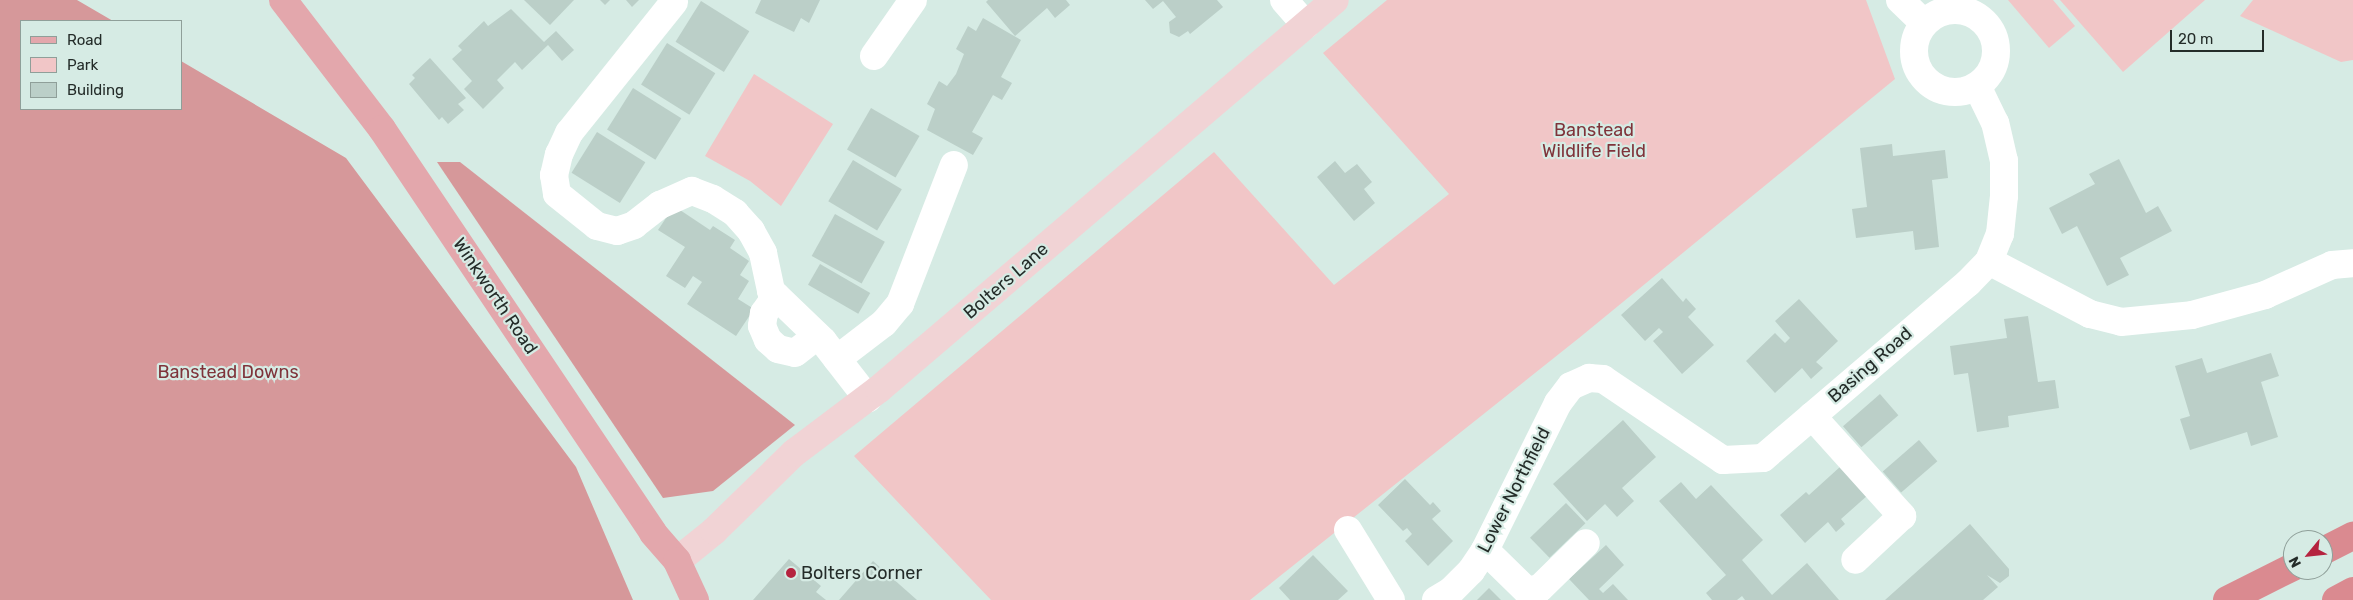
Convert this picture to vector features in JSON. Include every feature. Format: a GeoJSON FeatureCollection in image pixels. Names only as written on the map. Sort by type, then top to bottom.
{"type":"FeatureCollection","features":[{"type":"Feature","properties":{"kind":"highway"},"geometry":{"type":"LineString","coordinates":[[2333,546],[2353,536]]}},
{"type":"Feature","properties":{"kind":"highway"},"geometry":{"type":"LineString","coordinates":[[2228,600],[2283,572]]}},
{"type":"Feature","properties":{"kind":"highway"},"geometry":{"type":"LineString","coordinates":[[2336,600],[2353,591]]}},
{"type":"Feature","properties":{"kind":"main road","name":"Winkworth Road"},"geometry":{"type":"LineString","coordinates":[[283,0],[382,129],[654,533],[677,561],[695,600]]}},
{"type":"Feature","properties":{"kind":"main road","name":"Bolters Lane"},"geometry":{"type":"LineString","coordinates":[[677,561],[714,530],[794,453],[868,399],[1335,0]]}},
{"type":"Feature","properties":{"kind":"street"},"geometry":{"type":"LineString","coordinates":[[874,56],[913,0]]}},
{"type":"Feature","properties":{"kind":"street"},"geometry":{"type":"LineString","coordinates":[[1284,0],[1306,25]]}},
{"type":"Feature","properties":{"kind":"street"},"geometry":{"type":"LineString","coordinates":[[1900,0],[1924,22]]}},
{"type":"Feature","properties":{"kind":"street"},"geometry":{"type":"LineString","coordinates":[[674,2],[569,132],[554,175],[556,194],[596,226],[617,231],[634,225],[660,205],[692,191],[713,199],[735,213],[752,231],[763,253],[770,291],[826,346],[868,399]]}},
{"type":"Feature","properties":{"kind":"street"},"geometry":{"type":"LineString","coordinates":[[1957,10],[1981,20],[1990,29],[1996,55],[1993,67],[1977,86],[1949,92],[1925,79],[1914,54],[1916,40],[1924,22],[1944,12],[1957,10]]}},
{"type":"Feature","properties":{"kind":"street","name":"Basing Road"},"geometry":{"type":"LineString","coordinates":[[1589,378],[1604,379],[1723,460],[1763,458],[1989,261],[2000,234],[2004,161],[1995,123],[1977,86]]}},
{"type":"Feature","properties":{"kind":"street"},"geometry":{"type":"LineString","coordinates":[[776,296],[764,313],[762,326],[768,340],[778,349],[794,353],[826,346],[884,324],[900,304],[954,165]]}},
{"type":"Feature","properties":{"kind":"street"},"geometry":{"type":"LineString","coordinates":[[1989,261],[2090,314],[2121,322],[2192,315],[2265,294],[2332,265],[2353,262]]}},
{"type":"Feature","properties":{"kind":"street","name":"Lower Northfield"},"geometry":{"type":"LineString","coordinates":[[1436,600],[1471,571],[1485,550],[1558,403],[1571,386],[1589,378]]}},
{"type":"Feature","properties":{"kind":"street"},"geometry":{"type":"LineString","coordinates":[[1812,416],[1902,516],[1855,560]]}},
{"type":"Feature","properties":{"kind":"street"},"geometry":{"type":"LineString","coordinates":[[1348,530],[1392,600]]}},
{"type":"Feature","properties":{"kind":"street"},"geometry":{"type":"LineString","coordinates":[[1485,550],[1527,590],[1540,588],[1586,543]]}},
{"type":"Feature","properties":{"kind":"green space","name":"Banstead Downs"},"geometry":{"type":"Polygon","coordinates":[[[0,0],[77,0],[111,20],[20,20],[20,110],[182,110],[182,62],[346,158],[576,467],[633,600],[0,600],[0,0]]]}},
{"type":"Feature","properties":{"kind":"green space","name":"Banstead Wildlife Field"},"geometry":{"type":"Polygon","coordinates":[[[1387,0],[1866,0],[1895,79],[1579,338],[1250,600],[991,600],[854,456],[1214,152],[1334,285],[1449,194],[1323,53],[1387,0]]]}},
{"type":"Feature","properties":{"kind":"green space"},"geometry":{"type":"Polygon","coordinates":[[[2008,0],[2053,0],[2075,26],[2049,48],[2008,0]]]}},
{"type":"Feature","properties":{"kind":"green space"},"geometry":{"type":"Polygon","coordinates":[[[2060,0],[2205,0],[2123,72],[2060,0]]]}},
{"type":"Feature","properties":{"kind":"green space"},"geometry":{"type":"Polygon","coordinates":[[[2253,0],[2353,0],[2353,60],[2341,62],[2240,16],[2253,0]]]}},
{"type":"Feature","properties":{"kind":"green space"},"geometry":{"type":"Polygon","coordinates":[[[754,74],[833,124],[781,206],[750,181],[705,156],[754,74]]]}},
{"type":"Feature","properties":{"kind":"green space"},"geometry":{"type":"Polygon","coordinates":[[[437,162],[460,162],[795,425],[713,491],[663,498],[437,162]]]}},
{"type":"Feature","properties":{"kind":"building"},"geometry":{"type":"Polygon","coordinates":[[[524,0],[574,0],[550,25],[524,0]]]}},
{"type":"Feature","properties":{"kind":"building"},"geometry":{"type":"Polygon","coordinates":[[[600,0],[610,0],[605,5],[600,0]]]}},
{"type":"Feature","properties":{"kind":"building"},"geometry":{"type":"Polygon","coordinates":[[[626,0],[639,0],[632,7],[626,0]]]}},
{"type":"Feature","properties":{"kind":"building"},"geometry":{"type":"Polygon","coordinates":[[[761,0],[820,0],[809,23],[801,18],[794,32],[755,13],[761,0]]]}},
{"type":"Feature","properties":{"kind":"building"},"geometry":{"type":"Polygon","coordinates":[[[988,0],[1066,0],[1070,5],[1055,18],[1047,8],[1015,36],[986,2],[988,0]]]}},
{"type":"Feature","properties":{"kind":"building"},"geometry":{"type":"Polygon","coordinates":[[[1145,0],[1217,0],[1223,7],[1190,34],[1188,31],[1179,37],[1170,33],[1169,22],[1176,17],[1163,1],[1153,9],[1145,0]]]}},
{"type":"Feature","properties":{"kind":"building"},"geometry":{"type":"Polygon","coordinates":[[[701,1],[749,31],[724,72],[676,42],[701,1]]]}},
{"type":"Feature","properties":{"kind":"building"},"geometry":{"type":"Polygon","coordinates":[[[511,9],[544,42],[556,31],[574,50],[562,61],[548,45],[522,70],[515,62],[497,80],[504,88],[483,109],[464,89],[472,81],[452,59],[462,50],[458,46],[484,21],[488,26],[511,9]]]}},
{"type":"Feature","properties":{"kind":"building"},"geometry":{"type":"Polygon","coordinates":[[[983,18],[1021,40],[1001,77],[1012,83],[1002,100],[993,95],[972,132],[983,138],[973,155],[927,130],[935,109],[927,104],[939,81],[947,86],[956,74],[964,54],[956,49],[968,26],[976,31],[983,18]]]}},
{"type":"Feature","properties":{"kind":"building"},"geometry":{"type":"Polygon","coordinates":[[[667,43],[715,73],[689,115],[641,85],[667,43]]]}},
{"type":"Feature","properties":{"kind":"building"},"geometry":{"type":"Polygon","coordinates":[[[430,58],[466,98],[458,104],[464,110],[448,124],[442,117],[439,120],[409,84],[415,78],[412,75],[430,58]]]}},
{"type":"Feature","properties":{"kind":"building"},"geometry":{"type":"Polygon","coordinates":[[[633,88],[681,118],[655,160],[607,130],[633,88]]]}},
{"type":"Feature","properties":{"kind":"building"},"geometry":{"type":"Polygon","coordinates":[[[871,108],[919,136],[895,178],[847,150],[871,108]]]}},
{"type":"Feature","properties":{"kind":"building"},"geometry":{"type":"Polygon","coordinates":[[[597,132],[645,162],[620,203],[572,173],[597,132]]]}},
{"type":"Feature","properties":{"kind":"building"},"geometry":{"type":"Polygon","coordinates":[[[1892,144],[1893,156],[1945,150],[1948,178],[1932,180],[1939,247],[1915,250],[1913,231],[1856,238],[1852,209],[1867,207],[1860,148],[1892,144]]]}},
{"type":"Feature","properties":{"kind":"building"},"geometry":{"type":"Polygon","coordinates":[[[2119,159],[2146,213],[2158,206],[2172,231],[2120,258],[2129,275],[2107,286],[2077,226],[2062,234],[2049,208],[2095,184],[2089,174],[2119,159]]]}},
{"type":"Feature","properties":{"kind":"building"},"geometry":{"type":"Polygon","coordinates":[[[853,160],[902,189],[877,231],[828,201],[853,160]]]}},
{"type":"Feature","properties":{"kind":"building"},"geometry":{"type":"Polygon","coordinates":[[[1335,161],[1345,173],[1357,164],[1372,182],[1364,189],[1375,203],[1354,221],[1317,177],[1335,161]]]}},
{"type":"Feature","properties":{"kind":"building"},"geometry":{"type":"Polygon","coordinates":[[[674,206],[710,230],[713,226],[735,240],[730,248],[749,261],[740,275],[749,281],[738,299],[754,309],[736,336],[687,304],[702,282],[693,276],[685,288],[666,276],[685,247],[658,230],[674,206]]]}},
{"type":"Feature","properties":{"kind":"building"},"geometry":{"type":"Polygon","coordinates":[[[835,214],[885,242],[862,284],[812,256],[835,214]]]}},
{"type":"Feature","properties":{"kind":"building"},"geometry":{"type":"Polygon","coordinates":[[[820,264],[870,293],[858,314],[808,285],[820,264]]]}},
{"type":"Feature","properties":{"kind":"building"},"geometry":{"type":"Polygon","coordinates":[[[1662,278],[1683,302],[1686,298],[1696,309],[1688,317],[1714,345],[1682,374],[1653,341],[1663,332],[1659,328],[1645,341],[1621,315],[1662,278]]]}},
{"type":"Feature","properties":{"kind":"building"},"geometry":{"type":"Polygon","coordinates":[[[1799,299],[1838,341],[1816,362],[1823,368],[1811,379],[1802,368],[1775,393],[1746,361],[1775,333],[1785,343],[1790,338],[1775,321],[1799,299]]]}},
{"type":"Feature","properties":{"kind":"building"},"geometry":{"type":"Polygon","coordinates":[[[2028,316],[2038,382],[2055,380],[2059,408],[2008,416],[2009,427],[1977,432],[1968,373],[1954,375],[1950,346],[2007,338],[2004,319],[2028,316]]]}},
{"type":"Feature","properties":{"kind":"building"},"geometry":{"type":"Polygon","coordinates":[[[2271,353],[2279,376],[2261,382],[2278,437],[2251,446],[2247,432],[2190,450],[2180,419],[2190,416],[2175,366],[2202,358],[2207,373],[2271,353]]]}},
{"type":"Feature","properties":{"kind":"building"},"geometry":{"type":"Polygon","coordinates":[[[1880,394],[1898,415],[1861,447],[1843,426],[1880,394]]]}},
{"type":"Feature","properties":{"kind":"building"},"geometry":{"type":"Polygon","coordinates":[[[1623,420],[1656,457],[1622,488],[1634,501],[1617,517],[1605,504],[1587,521],[1553,484],[1623,420]]]}},
{"type":"Feature","properties":{"kind":"building"},"geometry":{"type":"Polygon","coordinates":[[[1919,440],[1937,461],[1901,493],[1883,471],[1919,440]]]}},
{"type":"Feature","properties":{"kind":"building"},"geometry":{"type":"Polygon","coordinates":[[[1841,466],[1868,495],[1841,519],[1845,524],[1836,532],[1828,522],[1805,543],[1780,515],[1806,492],[1809,495],[1841,466]]]}},
{"type":"Feature","properties":{"kind":"building"},"geometry":{"type":"Polygon","coordinates":[[[1405,479],[1430,505],[1433,502],[1441,511],[1432,519],[1453,541],[1428,566],[1405,541],[1412,534],[1407,528],[1403,531],[1378,505],[1405,479]]]}},
{"type":"Feature","properties":{"kind":"building"},"geometry":{"type":"Polygon","coordinates":[[[1681,482],[1696,499],[1711,485],[1763,540],[1742,560],[1772,595],[1807,563],[1839,600],[1745,600],[1742,596],[1737,600],[1712,600],[1706,593],[1726,575],[1659,501],[1681,482]]]}},
{"type":"Feature","properties":{"kind":"building"},"geometry":{"type":"Polygon","coordinates":[[[1566,503],[1585,523],[1549,558],[1530,538],[1566,503]]]}},
{"type":"Feature","properties":{"kind":"building"},"geometry":{"type":"Polygon","coordinates":[[[1970,524],[2009,569],[2009,576],[2000,583],[1987,575],[1998,587],[1983,600],[1885,600],[1970,524]]]}},
{"type":"Feature","properties":{"kind":"building"},"geometry":{"type":"Polygon","coordinates":[[[1606,545],[1624,565],[1599,589],[1603,593],[1613,584],[1628,600],[1589,600],[1569,579],[1606,545]]]}},
{"type":"Feature","properties":{"kind":"building"},"geometry":{"type":"Polygon","coordinates":[[[1313,555],[1348,591],[1338,600],[1290,600],[1279,588],[1313,555]]]}},
{"type":"Feature","properties":{"kind":"building","name":"Bolters Corner"},"geometry":{"type":"Polygon","coordinates":[[[789,559],[821,586],[816,592],[826,600],[753,600],[789,559]]]}},
{"type":"Feature","properties":{"kind":"building","name":"Bolters Corner"},"geometry":{"type":"Polygon","coordinates":[[[873,561],[917,600],[839,600],[873,561]]]}},
{"type":"Feature","properties":{"kind":"building"},"geometry":{"type":"Polygon","coordinates":[[[1489,588],[1501,600],[1477,600],[1489,588]]]}},
{"type":"Feature","properties":{"kind":"place","name":"Bolters Corner"},"geometry":{"type":"Point","coordinates":[791,573]}}]}
